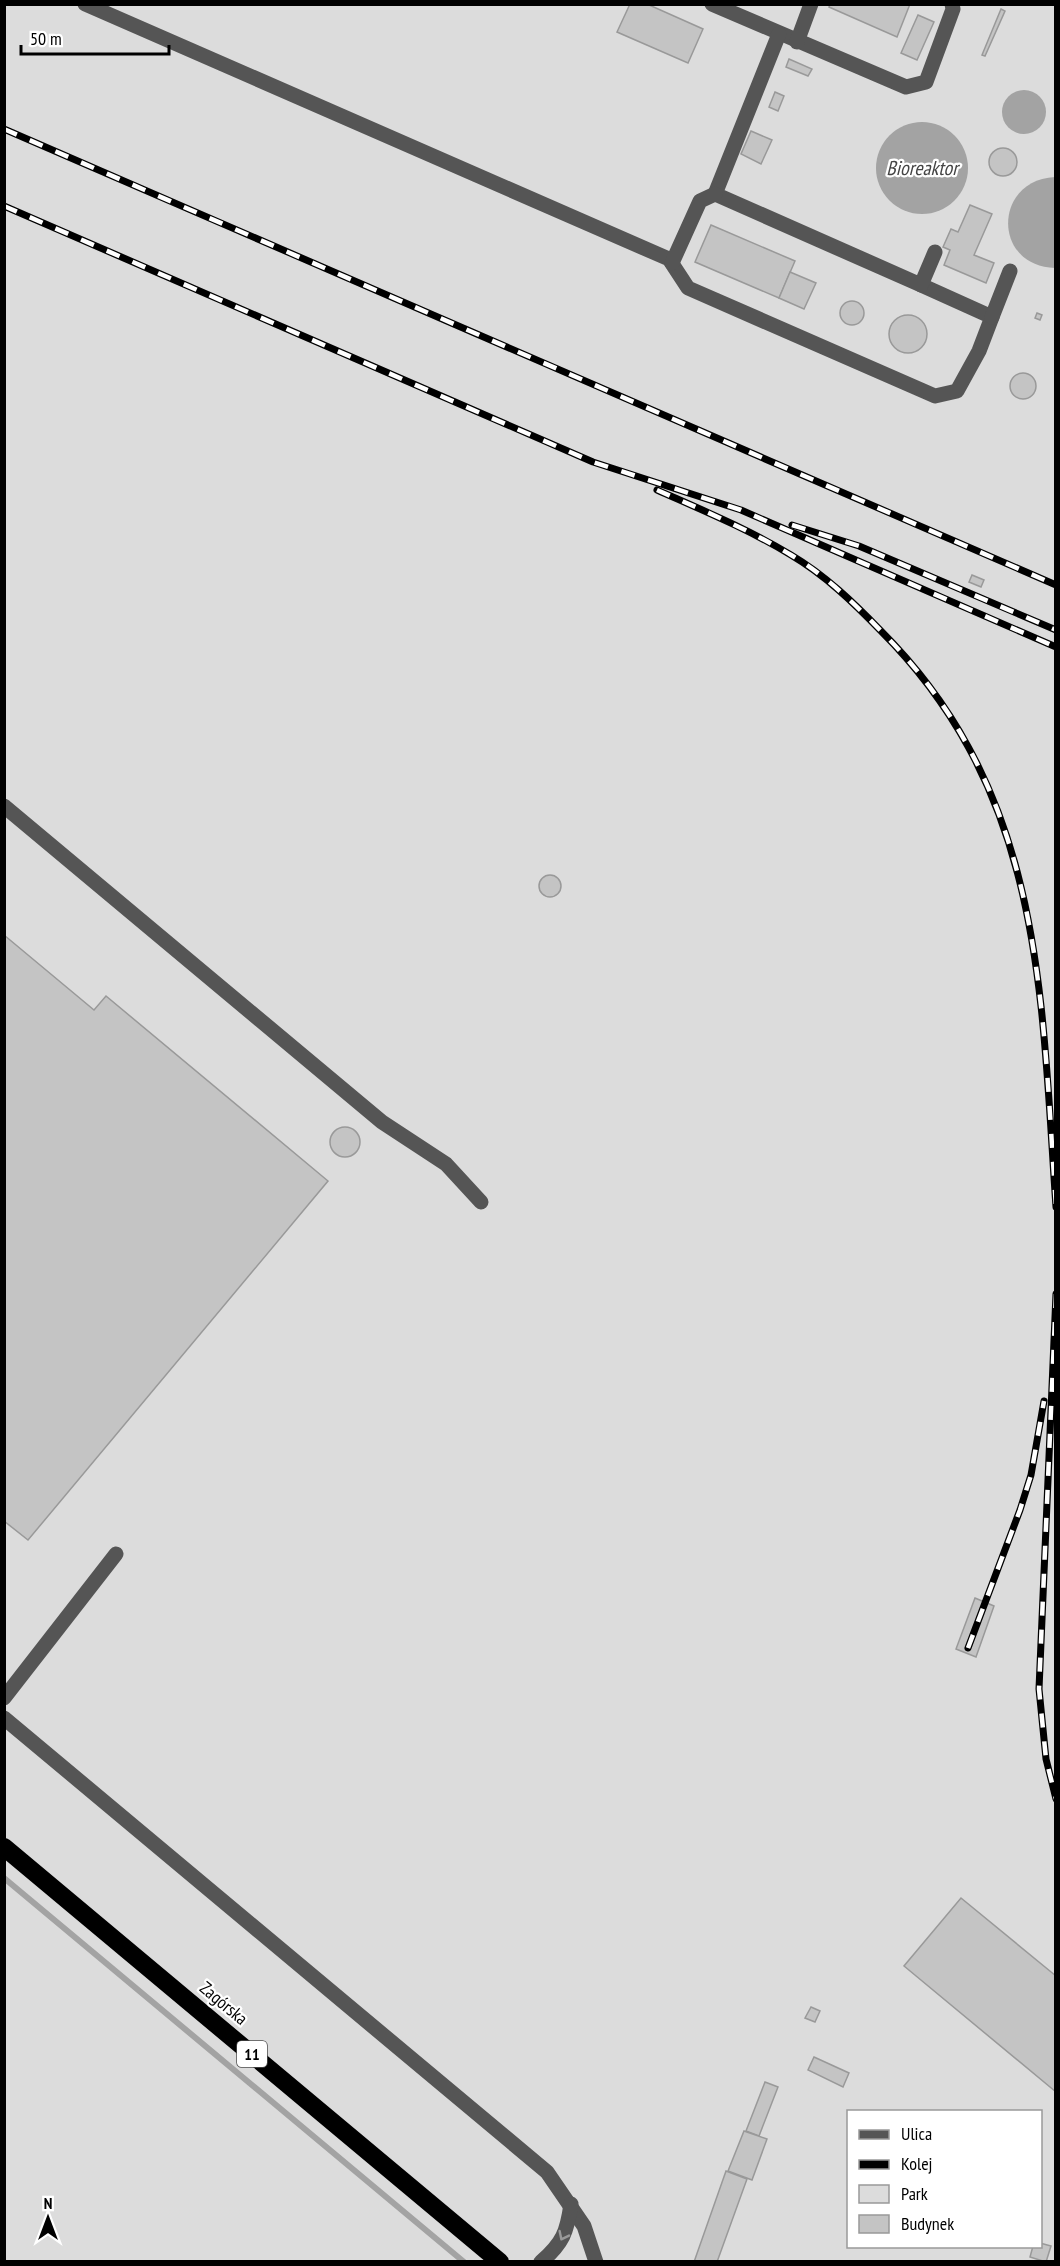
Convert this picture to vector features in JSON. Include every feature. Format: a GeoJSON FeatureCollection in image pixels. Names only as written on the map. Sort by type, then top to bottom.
{"type":"FeatureCollection","features":[{"type":"Feature","properties":{"kind":"highway","name":"Zagórska"},"geometry":{"type":"LineString","coordinates":[[4,1847],[500,2262]]}},
{"type":"Feature","properties":{"kind":"lane"},"geometry":{"type":"LineString","coordinates":[[85,4],[658,255],[672,263],[688,288],[935,396],[957,392],[979,351],[1010,271]]}},
{"type":"Feature","properties":{"kind":"lane"},"geometry":{"type":"LineString","coordinates":[[712,4],[906,87],[926,82],[953,9],[952,4]]}},
{"type":"Feature","properties":{"kind":"lane"},"geometry":{"type":"LineString","coordinates":[[797,42],[811,4]]}},
{"type":"Feature","properties":{"kind":"lane"},"geometry":{"type":"LineString","coordinates":[[672,263],[700,201],[715,194],[779,34]]}},
{"type":"Feature","properties":{"kind":"lane"},"geometry":{"type":"LineString","coordinates":[[715,194],[992,317]]}},
{"type":"Feature","properties":{"kind":"lane"},"geometry":{"type":"LineString","coordinates":[[921,285],[935,252]]}},
{"type":"Feature","properties":{"kind":"lane"},"geometry":{"type":"LineString","coordinates":[[4,806],[382,1122],[446,1164],[481,1202]]}},
{"type":"Feature","properties":{"kind":"lane"},"geometry":{"type":"LineString","coordinates":[[4,1698],[116,1554]]}},
{"type":"Feature","properties":{"kind":"lane"},"geometry":{"type":"LineString","coordinates":[[4,1718],[547,2172],[584,2226],[592,2258]]}},
{"type":"Feature","properties":{"kind":"lane"},"geometry":{"type":"LineString","coordinates":[[541,2262],[555,2250],[563,2239],[568,2226],[571,2204]]}},
{"type":"Feature","properties":{"kind":"green space"},"geometry":{"type":"Polygon","coordinates":[[[5,5],[1055,5],[1055,2261],[5,2262],[5,5]]]}},
{"type":"Feature","properties":{"kind":"water"},"geometry":{"type":"Polygon","coordinates":[[[1024,90],[1033,91],[1040,96],[1045,103],[1045,121],[1040,128],[1033,133],[1024,134],[1015,133],[1008,128],[1003,121],[1002,112],[1003,103],[1008,96],[1015,91],[1024,90]]]}},
{"type":"Feature","properties":{"kind":"water","name":"Bioreaktor"},"geometry":{"type":"Polygon","coordinates":[[[922,122],[940,125],[955,135],[965,150],[968,168],[965,186],[955,201],[940,211],[922,214],[904,211],[889,201],[879,186],[876,168],[879,150],[889,135],[904,125],[922,122]]]}},
{"type":"Feature","properties":{"kind":"water"},"geometry":{"type":"Polygon","coordinates":[[[1055,177],[1055,268],[1034,264],[1020,253],[1011,239],[1008,223],[1011,207],[1020,192],[1035,182],[1055,177]]]}},
{"type":"Feature","properties":{"kind":"building"},"geometry":{"type":"Polygon","coordinates":[[[630,4],[647,4],[703,29],[688,63],[617,32],[630,4]]]}},
{"type":"Feature","properties":{"kind":"building"},"geometry":{"type":"Polygon","coordinates":[[[830,4],[910,4],[897,37],[829,7],[830,4]]]}},
{"type":"Feature","properties":{"kind":"building"},"geometry":{"type":"Polygon","coordinates":[[[1001,9],[1005,11],[985,56],[982,55],[1001,9]]]}},
{"type":"Feature","properties":{"kind":"building"},"geometry":{"type":"Polygon","coordinates":[[[918,15],[934,22],[917,60],[901,53],[918,15]]]}},
{"type":"Feature","properties":{"kind":"building"},"geometry":{"type":"Polygon","coordinates":[[[789,59],[812,69],[808,76],[786,67],[789,59]]]}},
{"type":"Feature","properties":{"kind":"building"},"geometry":{"type":"Polygon","coordinates":[[[775,92],[784,96],[778,111],[769,107],[775,92]]]}},
{"type":"Feature","properties":{"kind":"building"},"geometry":{"type":"Polygon","coordinates":[[[751,131],[772,140],[761,164],[741,154],[751,131]]]}},
{"type":"Feature","properties":{"kind":"building"},"geometry":{"type":"Polygon","coordinates":[[[1003,148],[1013,152],[1017,162],[1013,172],[1003,176],[993,172],[989,162],[993,152],[1003,148]]]}},
{"type":"Feature","properties":{"kind":"building"},"geometry":{"type":"Polygon","coordinates":[[[970,205],[992,214],[974,255],[994,263],[986,283],[944,265],[950,250],[943,247],[951,229],[958,232],[970,205]]]}},
{"type":"Feature","properties":{"kind":"building"},"geometry":{"type":"Polygon","coordinates":[[[711,225],[795,261],[779,298],[695,262],[711,225]]]}},
{"type":"Feature","properties":{"kind":"building"},"geometry":{"type":"Polygon","coordinates":[[[790,272],[816,283],[804,309],[779,298],[790,272]]]}},
{"type":"Feature","properties":{"kind":"building"},"geometry":{"type":"Polygon","coordinates":[[[852,301],[861,304],[864,313],[861,322],[852,325],[843,322],[840,313],[843,304],[852,301]]]}},
{"type":"Feature","properties":{"kind":"building"},"geometry":{"type":"Polygon","coordinates":[[[1037,313],[1042,315],[1040,320],[1035,318],[1037,313]]]}},
{"type":"Feature","properties":{"kind":"building"},"geometry":{"type":"Polygon","coordinates":[[[908,315],[915,316],[921,321],[926,327],[926,341],[921,347],[915,352],[908,353],[901,352],[895,347],[890,341],[889,334],[890,327],[895,321],[901,316],[908,315]]]}},
{"type":"Feature","properties":{"kind":"building"},"geometry":{"type":"Polygon","coordinates":[[[1023,373],[1032,377],[1036,386],[1032,395],[1023,399],[1014,395],[1010,386],[1014,377],[1023,373]]]}},
{"type":"Feature","properties":{"kind":"building"},"geometry":{"type":"Polygon","coordinates":[[[972,575],[984,580],[981,587],[969,582],[972,575]]]}},
{"type":"Feature","properties":{"kind":"building"},"geometry":{"type":"Polygon","coordinates":[[[550,875],[558,878],[561,886],[558,894],[550,897],[542,894],[539,886],[542,878],[550,875]]]}},
{"type":"Feature","properties":{"kind":"building"},"geometry":{"type":"Polygon","coordinates":[[[4,935],[94,1010],[106,996],[328,1181],[28,1540],[4,1521],[4,935]]]}},
{"type":"Feature","properties":{"kind":"building"},"geometry":{"type":"Polygon","coordinates":[[[345,1127],[351,1128],[359,1136],[359,1148],[351,1156],[345,1157],[339,1156],[331,1148],[330,1142],[331,1136],[339,1128],[345,1127]]]}},
{"type":"Feature","properties":{"kind":"building"},"geometry":{"type":"Polygon","coordinates":[[[975,1598],[994,1606],[976,1657],[956,1649],[975,1598]]]}},
{"type":"Feature","properties":{"kind":"building"},"geometry":{"type":"Polygon","coordinates":[[[961,1898],[1056,1976],[1056,2092],[904,1966],[961,1898]]]}},
{"type":"Feature","properties":{"kind":"building"},"geometry":{"type":"Polygon","coordinates":[[[811,2007],[820,2011],[815,2022],[805,2018],[811,2007]]]}},
{"type":"Feature","properties":{"kind":"building"},"geometry":{"type":"Polygon","coordinates":[[[814,2057],[849,2073],[843,2087],[808,2070],[814,2057]]]}},
{"type":"Feature","properties":{"kind":"building"},"geometry":{"type":"Polygon","coordinates":[[[765,2082],[778,2087],[759,2136],[746,2131],[765,2082]]]}},
{"type":"Feature","properties":{"kind":"building"},"geometry":{"type":"Polygon","coordinates":[[[744,2131],[767,2139],[752,2180],[728,2171],[744,2131]]]}},
{"type":"Feature","properties":{"kind":"building"},"geometry":{"type":"Polygon","coordinates":[[[726,2171],[747,2179],[717,2262],[694,2262],[726,2171]]]}},
{"type":"Feature","properties":{"kind":"building"},"geometry":{"type":"Polygon","coordinates":[[[1042,2244],[1051,2246],[1046,2262],[1030,2257],[1032,2248],[1042,2248],[1042,2244]]]}},
{"type":"Feature","properties":{"kind":"waterway"},"geometry":{"type":"LineString","coordinates":[[4,1878],[464,2262]]}},
{"type":"Feature","properties":{"kind":"railway"},"geometry":{"type":"LineString","coordinates":[[4,129],[1056,585]]}},
{"type":"Feature","properties":{"kind":"railway"},"geometry":{"type":"LineString","coordinates":[[4,206],[593,462],[741,510],[1056,647]]}},
{"type":"Feature","properties":{"kind":"railway"},"geometry":{"type":"LineString","coordinates":[[657,490],[725,520],[775,546],[816,571],[839,590],[881,631],[935,694],[975,760],[1004,828],[1024,900],[1037,974],[1045,1050],[1056,1207]]}},
{"type":"Feature","properties":{"kind":"railway"},"geometry":{"type":"LineString","coordinates":[[792,525],[859,546],[1056,630]]}},
{"type":"Feature","properties":{"kind":"railway"},"geometry":{"type":"LineString","coordinates":[[1056,1294],[1039,1689],[1046,1759],[1056,1799]]}},
{"type":"Feature","properties":{"kind":"railway"},"geometry":{"type":"LineString","coordinates":[[968,1648],[1031,1475],[1044,1401]]}}]}
